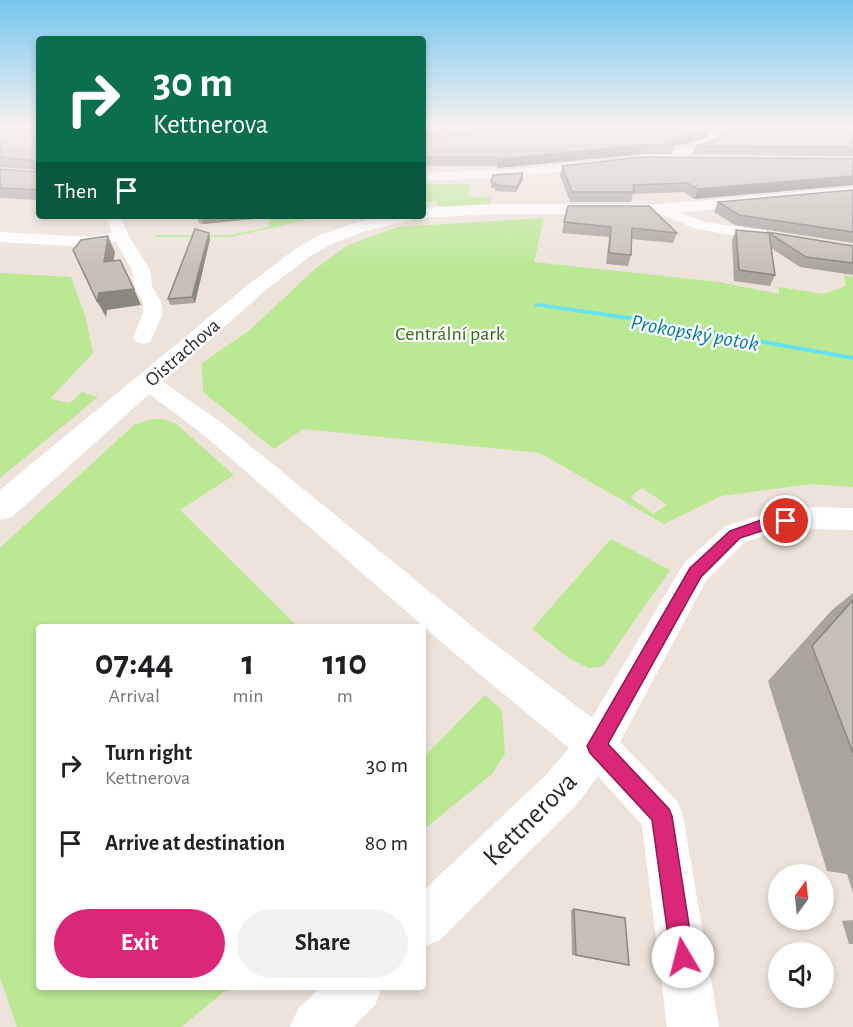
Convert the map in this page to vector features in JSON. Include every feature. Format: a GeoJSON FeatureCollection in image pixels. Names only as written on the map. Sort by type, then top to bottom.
{"type":"FeatureCollection","features":[{"type":"Feature","properties":{"kind":"street"},"geometry":{"type":"LineString","coordinates":[[426,177],[471,175]]}},
{"type":"Feature","properties":{"kind":"street"},"geometry":{"type":"LineString","coordinates":[[426,213],[496,209],[661,209],[853,192]]}},
{"type":"Feature","properties":{"kind":"street"},"geometry":{"type":"LineString","coordinates":[[661,209],[678,219],[698,226],[795,241]]}},
{"type":"Feature","properties":{"kind":"street"},"geometry":{"type":"LineString","coordinates":[[114,219],[121,236],[141,270],[143,286],[152,302],[153,312],[144,338]]}},
{"type":"Feature","properties":{"kind":"street","name":"Oistrachova"},"geometry":{"type":"LineString","coordinates":[[0,508],[255,290],[302,253],[374,219]]}},
{"type":"Feature","properties":{"kind":"street"},"geometry":{"type":"LineString","coordinates":[[0,237],[90,242],[121,236]]}},
{"type":"Feature","properties":{"kind":"street"},"geometry":{"type":"LineString","coordinates":[[148,382],[189,410],[455,632],[597,746],[662,816],[693,1027]]}},
{"type":"Feature","properties":{"kind":"street","name":"Kettnerova"},"geometry":{"type":"LineString","coordinates":[[426,920],[562,789],[597,746],[695,572],[735,534],[767,524],[806,518],[853,519]]}},
{"type":"Feature","properties":{"kind":"street"},"geometry":{"type":"LineString","coordinates":[[316,1027],[354,990]]}},
{"type":"Feature","properties":{"kind":"green space"},"geometry":{"type":"Polygon","coordinates":[[[426,184],[470,184],[468,196],[491,198],[491,204],[443,206],[438,205],[436,201],[426,203],[426,184]]]}},
{"type":"Feature","properties":{"kind":"green space","name":"Centrální park"},"geometry":{"type":"Polygon","coordinates":[[[544,218],[534,262],[719,282],[779,294],[779,287],[824,294],[846,286],[844,275],[853,277],[853,487],[811,484],[721,496],[664,524],[540,453],[303,429],[274,449],[203,392],[202,363],[250,330],[315,269],[348,245],[398,227],[544,218]],[[642,488],[630,497],[653,514],[666,504],[642,488]]]}},
{"type":"Feature","properties":{"kind":"green space"},"geometry":{"type":"Polygon","coordinates":[[[269,219],[306,219],[231,237],[157,237],[150,233],[155,235],[229,235],[269,227],[269,219]]]}},
{"type":"Feature","properties":{"kind":"green space"},"geometry":{"type":"Polygon","coordinates":[[[0,273],[71,277],[85,315],[93,353],[50,399],[70,403],[82,392],[98,397],[0,478],[0,273]]]}},
{"type":"Feature","properties":{"kind":"green space"},"geometry":{"type":"Polygon","coordinates":[[[152,419],[163,419],[175,423],[234,475],[180,510],[295,624],[36,624],[36,990],[226,990],[181,1027],[17,1027],[0,978],[0,548],[134,425],[152,419]]]}},
{"type":"Feature","properties":{"kind":"green space"},"geometry":{"type":"Polygon","coordinates":[[[611,539],[670,570],[603,666],[589,668],[570,659],[532,629],[611,539]]]}},
{"type":"Feature","properties":{"kind":"green space"},"geometry":{"type":"Polygon","coordinates":[[[485,695],[502,710],[505,753],[492,774],[426,828],[426,755],[485,695]]]}},
{"type":"Feature","properties":{"kind":"building"},"geometry":{"type":"Polygon","coordinates":[[[0,175],[36,175],[36,190],[0,188],[0,175]]]}},
{"type":"Feature","properties":{"kind":"building"},"geometry":{"type":"Polygon","coordinates":[[[493,175],[522,175],[517,187],[495,185],[496,183],[491,182],[493,175]]]}},
{"type":"Feature","properties":{"kind":"building"},"geometry":{"type":"Polygon","coordinates":[[[565,175],[853,175],[698,189],[687,183],[633,185],[634,192],[572,192],[565,175]]]}},
{"type":"Feature","properties":{"kind":"building"},"geometry":{"type":"Polygon","coordinates":[[[853,190],[853,232],[739,215],[718,202],[853,190]]]}},
{"type":"Feature","properties":{"kind":"building"},"geometry":{"type":"Polygon","coordinates":[[[568,206],[649,206],[677,233],[632,228],[631,255],[609,253],[611,227],[564,222],[568,206]]]}},
{"type":"Feature","properties":{"kind":"building"},"geometry":{"type":"Polygon","coordinates":[[[195,229],[209,233],[192,297],[168,299],[195,229]]]}},
{"type":"Feature","properties":{"kind":"building"},"geometry":{"type":"Polygon","coordinates":[[[736,230],[769,233],[775,275],[739,270],[736,230]]]}},
{"type":"Feature","properties":{"kind":"building"},"geometry":{"type":"Polygon","coordinates":[[[767,232],[853,246],[853,263],[806,257],[767,232]]]}},
{"type":"Feature","properties":{"kind":"building"},"geometry":{"type":"Polygon","coordinates":[[[108,236],[104,262],[120,260],[134,289],[99,293],[97,301],[73,250],[81,240],[108,236]]]}},
{"type":"Feature","properties":{"kind":"building"},"geometry":{"type":"Polygon","coordinates":[[[853,600],[853,753],[812,646],[853,600]]]}},
{"type":"Feature","properties":{"kind":"building"},"geometry":{"type":"Polygon","coordinates":[[[574,909],[625,918],[629,965],[576,955],[574,909]]]}},
{"type":"Feature","properties":{"kind":"waterway","name":"Prokopský potok"},"geometry":{"type":"LineString","coordinates":[[537,305],[629,318],[853,358]]}},
{"type":"Feature","properties":{"kind":"route"},"geometry":{"type":"LineString","coordinates":[[683,957],[662,816],[597,746],[695,572],[735,534],[786,521]]}}]}
